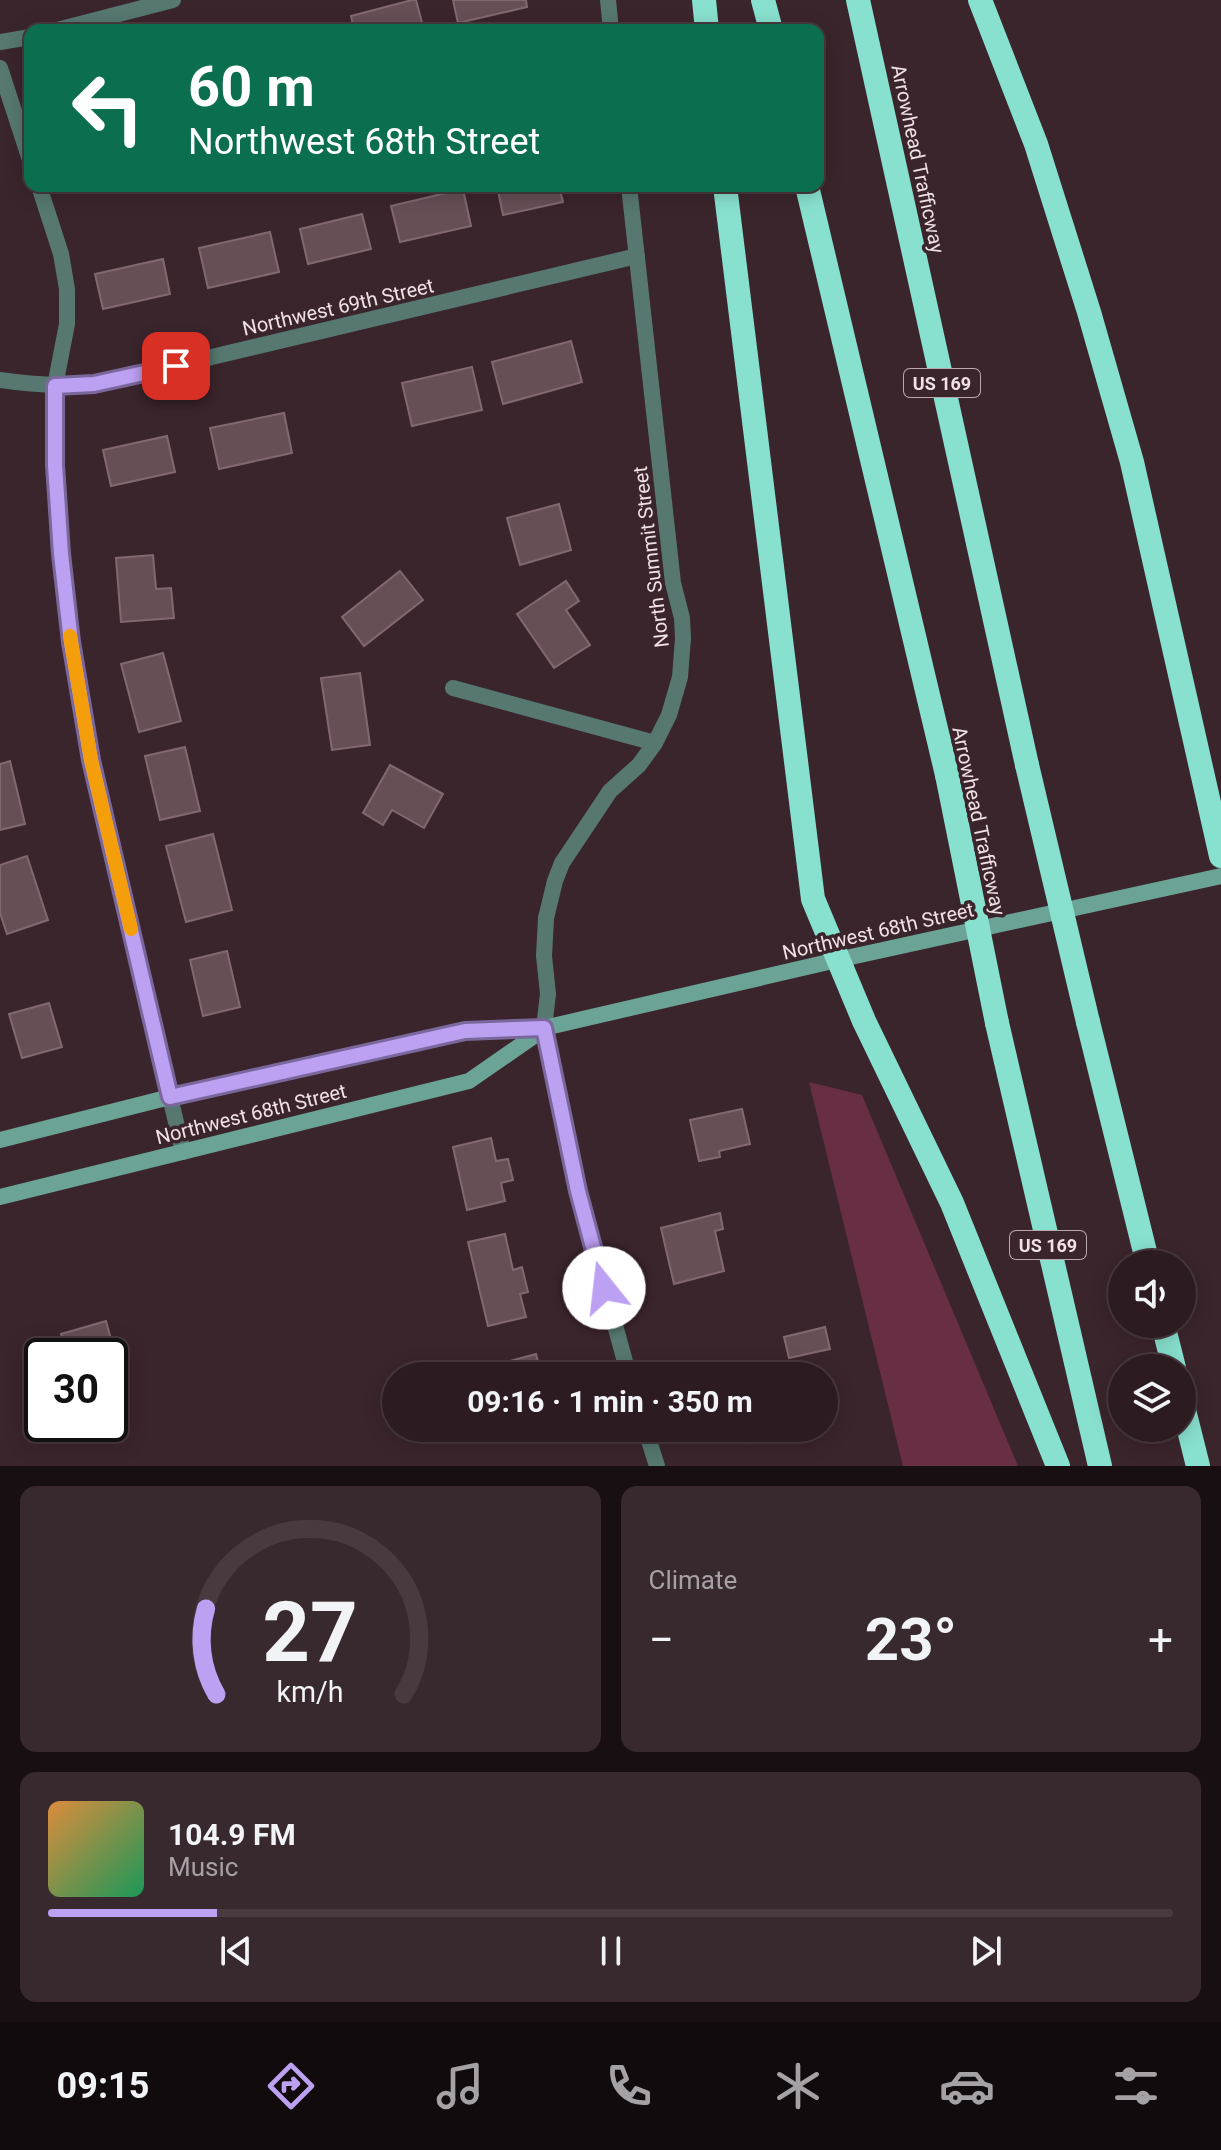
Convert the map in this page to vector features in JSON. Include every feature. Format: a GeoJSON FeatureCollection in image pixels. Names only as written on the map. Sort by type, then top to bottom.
{"type":"FeatureCollection","features":[{"type":"Feature","properties":{"kind":"highway"},"geometry":{"type":"LineString","coordinates":[[704,0],[706,24]]}},
{"type":"Feature","properties":{"kind":"highway"},"geometry":{"type":"LineString","coordinates":[[763,0],[769,24]]}},
{"type":"Feature","properties":{"kind":"highway","name":"Arrowhead Trafficway"},"geometry":{"type":"LineString","coordinates":[[858,0],[1027,765],[1145,1250]]}},
{"type":"Feature","properties":{"kind":"highway"},"geometry":{"type":"LineString","coordinates":[[980,0],[1036,144],[1128,447],[1221,856]]}},
{"type":"Feature","properties":{"kind":"highway"},"geometry":{"type":"LineString","coordinates":[[726,192],[813,899],[888,1074],[952,1203],[1058,1466]]}},
{"type":"Feature","properties":{"kind":"highway","name":"Arrowhead Trafficway"},"geometry":{"type":"LineString","coordinates":[[808,192],[947,775],[997,1023],[1100,1466]]}},
{"type":"Feature","properties":{"kind":"highway"},"geometry":{"type":"LineString","coordinates":[[1192,1442],[1198,1466]]}},
{"type":"Feature","properties":{"kind":"main road","name":"Northwest 68th Street"},"geometry":{"type":"LineString","coordinates":[[0,1140],[170,1097],[465,1031],[544,1028],[1221,876]]}},
{"type":"Feature","properties":{"kind":"main road","name":"Northwest 68th Street"},"geometry":{"type":"LineString","coordinates":[[0,1197],[469,1081],[544,1028]]}},
{"type":"Feature","properties":{"kind":"street"},"geometry":{"type":"LineString","coordinates":[[80,24],[173,0]]}},
{"type":"Feature","properties":{"kind":"street"},"geometry":{"type":"LineString","coordinates":[[608,0],[610,24]]}},
{"type":"Feature","properties":{"kind":"street"},"geometry":{"type":"LineString","coordinates":[[0,42],[24,38]]}},
{"type":"Feature","properties":{"kind":"street"},"geometry":{"type":"LineString","coordinates":[[0,68],[24,142]]}},
{"type":"Feature","properties":{"kind":"street"},"geometry":{"type":"LineString","coordinates":[[41,192],[61,254],[67,289],[67,324],[55,386],[56,480],[71,642],[91,760],[183,1152]]}},
{"type":"Feature","properties":{"kind":"street","name":"North Summit Street"},"geometry":{"type":"LineString","coordinates":[[625,1362],[578,1191],[544,1028],[548,994],[544,956],[546,918],[562,863],[610,791],[639,765],[655,743],[669,715],[680,677],[682,618],[673,583],[630,192]]}},
{"type":"Feature","properties":{"kind":"street","name":"Northwest 69th Street"},"geometry":{"type":"LineString","coordinates":[[0,380],[55,386],[115,380],[637,256]]}},
{"type":"Feature","properties":{"kind":"street"},"geometry":{"type":"LineString","coordinates":[[453,688],[655,743]]}},
{"type":"Feature","properties":{"kind":"street"},"geometry":{"type":"LineString","coordinates":[[649,1442],[657,1466]]}},
{"type":"Feature","properties":{"kind":"shaded area"},"geometry":{"type":"Polygon","coordinates":[[[809,1082],[862,1095],[1018,1466],[903,1466],[809,1082]]]}},
{"type":"Feature","properties":{"kind":"building"},"geometry":{"type":"Polygon","coordinates":[[[416,0],[422,24],[353,24],[351,16],[416,0]]]}},
{"type":"Feature","properties":{"kind":"building"},"geometry":{"type":"Polygon","coordinates":[[[453,0],[526,0],[527,7],[458,23],[453,0]]]}},
{"type":"Feature","properties":{"kind":"building"},"geometry":{"type":"Polygon","coordinates":[[[450,192],[464,192],[471,226],[400,242],[391,206],[450,192]]]}},
{"type":"Feature","properties":{"kind":"building"},"geometry":{"type":"Polygon","coordinates":[[[498,192],[560,192],[563,202],[503,215],[498,192]]]}},
{"type":"Feature","properties":{"kind":"building"},"geometry":{"type":"Polygon","coordinates":[[[362,214],[371,249],[308,264],[300,229],[362,214]]]}},
{"type":"Feature","properties":{"kind":"building"},"geometry":{"type":"Polygon","coordinates":[[[270,232],[279,272],[208,288],[199,248],[270,232]]]}},
{"type":"Feature","properties":{"kind":"building"},"geometry":{"type":"Polygon","coordinates":[[[163,259],[170,294],[103,309],[95,274],[163,259]]]}},
{"type":"Feature","properties":{"kind":"building"},"geometry":{"type":"Polygon","coordinates":[[[571,341],[582,382],[503,404],[492,362],[571,341]]]}},
{"type":"Feature","properties":{"kind":"building"},"geometry":{"type":"Polygon","coordinates":[[[472,367],[482,410],[412,426],[402,383],[472,367]]]}},
{"type":"Feature","properties":{"kind":"building"},"geometry":{"type":"Polygon","coordinates":[[[284,413],[292,453],[219,469],[210,428],[284,413]]]}},
{"type":"Feature","properties":{"kind":"building"},"geometry":{"type":"Polygon","coordinates":[[[167,436],[175,472],[111,486],[103,450],[167,436]]]}},
{"type":"Feature","properties":{"kind":"building"},"geometry":{"type":"Polygon","coordinates":[[[559,504],[571,550],[520,565],[507,518],[559,504]]]}},
{"type":"Feature","properties":{"kind":"building"},"geometry":{"type":"Polygon","coordinates":[[[153,555],[156,589],[171,588],[174,618],[121,622],[116,558],[153,555]]]}},
{"type":"Feature","properties":{"kind":"building"},"geometry":{"type":"Polygon","coordinates":[[[400,571],[423,600],[364,646],[342,617],[400,571]]]}},
{"type":"Feature","properties":{"kind":"building"},"geometry":{"type":"Polygon","coordinates":[[[566,581],[579,601],[566,610],[590,645],[554,668],[517,614],[566,581]]]}},
{"type":"Feature","properties":{"kind":"building"},"geometry":{"type":"Polygon","coordinates":[[[163,653],[181,721],[139,732],[121,664],[163,653]]]}},
{"type":"Feature","properties":{"kind":"building"},"geometry":{"type":"Polygon","coordinates":[[[360,673],[370,745],[332,750],[321,678],[360,673]]]}},
{"type":"Feature","properties":{"kind":"building"},"geometry":{"type":"Polygon","coordinates":[[[185,747],[200,811],[160,820],[145,756],[185,747]]]}},
{"type":"Feature","properties":{"kind":"building"},"geometry":{"type":"Polygon","coordinates":[[[10,761],[25,824],[0,830],[0,764],[10,761]]]}},
{"type":"Feature","properties":{"kind":"building"},"geometry":{"type":"Polygon","coordinates":[[[390,765],[443,794],[424,828],[392,810],[383,825],[363,813],[390,765]]]}},
{"type":"Feature","properties":{"kind":"building"},"geometry":{"type":"Polygon","coordinates":[[[213,834],[232,910],[186,922],[166,846],[213,834]]]}},
{"type":"Feature","properties":{"kind":"building"},"geometry":{"type":"Polygon","coordinates":[[[27,856],[48,920],[7,934],[0,913],[0,865],[27,856]]]}},
{"type":"Feature","properties":{"kind":"building"},"geometry":{"type":"Polygon","coordinates":[[[227,951],[240,1007],[203,1016],[190,960],[227,951]]]}},
{"type":"Feature","properties":{"kind":"building"},"geometry":{"type":"Polygon","coordinates":[[[49,1003],[62,1047],[22,1058],[9,1014],[49,1003]]]}},
{"type":"Feature","properties":{"kind":"building"},"geometry":{"type":"Polygon","coordinates":[[[742,1109],[750,1144],[719,1151],[720,1157],[699,1161],[690,1120],[742,1109]]]}},
{"type":"Feature","properties":{"kind":"building"},"geometry":{"type":"Polygon","coordinates":[[[491,1138],[496,1161],[508,1159],[513,1180],[501,1183],[505,1201],[467,1210],[453,1147],[491,1138]]]}},
{"type":"Feature","properties":{"kind":"building"},"geometry":{"type":"Polygon","coordinates":[[[720,1213],[723,1229],[715,1231],[724,1271],[674,1284],[661,1228],[720,1213]]]}},
{"type":"Feature","properties":{"kind":"building"},"geometry":{"type":"Polygon","coordinates":[[[505,1234],[513,1270],[522,1267],[528,1292],[520,1294],[526,1317],[488,1326],[468,1242],[505,1234]]]}},
{"type":"Feature","properties":{"kind":"building"},"geometry":{"type":"Polygon","coordinates":[[[106,1321],[111,1338],[62,1338],[61,1334],[106,1321]]]}},
{"type":"Feature","properties":{"kind":"building"},"geometry":{"type":"Polygon","coordinates":[[[825,1327],[830,1349],[789,1358],[784,1337],[825,1327]]]}},
{"type":"Feature","properties":{"kind":"building"},"geometry":{"type":"Polygon","coordinates":[[[536,1354],[538,1362],[506,1362],[536,1354]]]}},
{"type":"Feature","properties":{"kind":"slow traffic"},"geometry":{"type":"LineString","coordinates":[[70,636],[91,760],[131,929]]}},
{"type":"Feature","properties":{"kind":"route"},"geometry":{"type":"LineString","coordinates":[[176,366],[94,384],[55,386],[55,465],[71,642],[91,760],[170,1097],[465,1031],[544,1028],[578,1191],[604,1288]]}}]}
